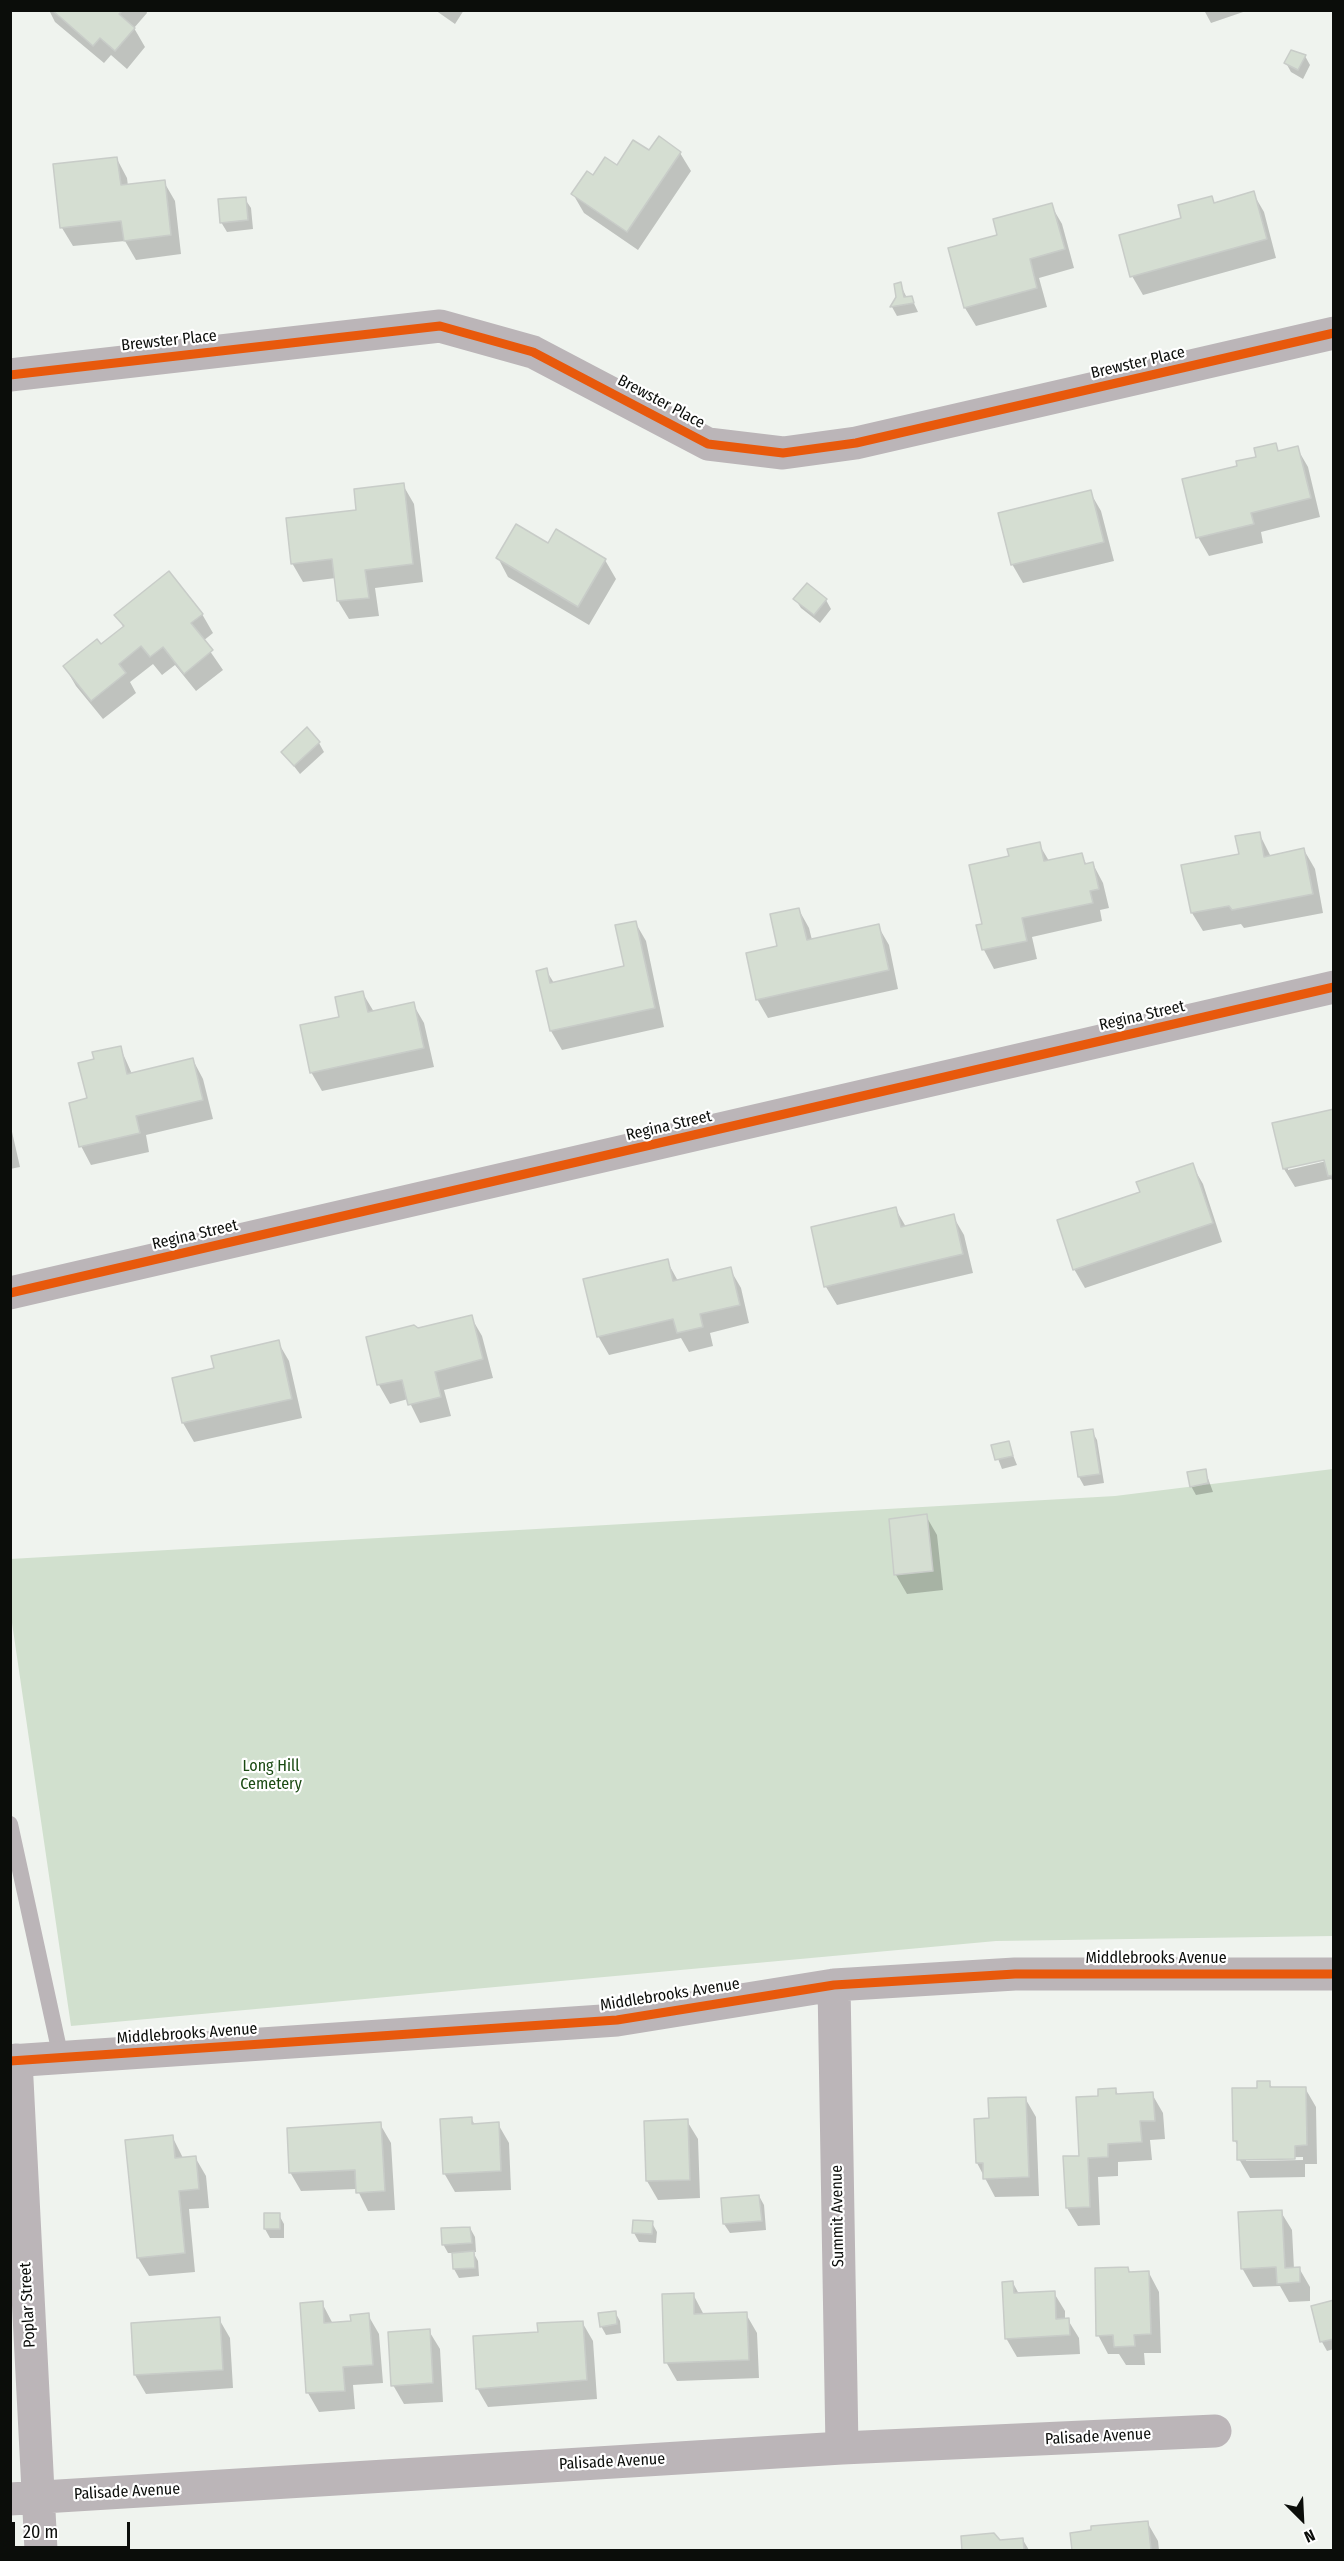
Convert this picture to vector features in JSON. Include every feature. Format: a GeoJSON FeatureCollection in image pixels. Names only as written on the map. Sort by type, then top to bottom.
{"type":"FeatureCollection","features":[{"type":"Feature","properties":{"kind":"street","name":"Brewster Place"},"geometry":{"type":"LineString","coordinates":[[10,375],[440,326],[533,352],[708,444],[783,453],[856,443],[1334,333]]}},
{"type":"Feature","properties":{"kind":"street","name":"Regina Street"},"geometry":{"type":"LineString","coordinates":[[10,1293],[1334,987]]}},
{"type":"Feature","properties":{"kind":"street","name":"Middlebrooks Avenue"},"geometry":{"type":"LineString","coordinates":[[13,2060],[617,2020],[834,1985],[1015,1974],[1334,1974]]}},
{"type":"Feature","properties":{"kind":"street","name":"Summit Avenue"},"geometry":{"type":"LineString","coordinates":[[834,1985],[842,2448]]}},
{"type":"Feature","properties":{"kind":"street","name":"Poplar Street"},"geometry":{"type":"LineString","coordinates":[[13,2060],[24,2498],[41,2550]]}},
{"type":"Feature","properties":{"kind":"street","name":"Palisade Avenue"},"geometry":{"type":"LineString","coordinates":[[24,2498],[842,2448],[1215,2431]]}},
{"type":"Feature","properties":{"kind":"lane"},"geometry":{"type":"LineString","coordinates":[[10,1824],[61,2058]]}},
{"type":"Feature","properties":{"kind":"green space","name":"Long Hill Cemetery"},"geometry":{"type":"Polygon","coordinates":[[[1333,1469],[1333,1936],[996,1941],[71,2026],[11,1616],[10,1559],[1115,1496],[1333,1469]]]}},
{"type":"Feature","properties":{"kind":"building"},"geometry":{"type":"Polygon","coordinates":[[[52,10],[123,10],[119,14],[135,28],[115,51],[100,38],[93,46],[52,10]]]}},
{"type":"Feature","properties":{"kind":"building"},"geometry":{"type":"Polygon","coordinates":[[[1291,50],[1306,55],[1298,70],[1284,63],[1291,50]]]}},
{"type":"Feature","properties":{"kind":"building"},"geometry":{"type":"Polygon","coordinates":[[[659,136],[681,152],[627,232],[571,194],[587,171],[593,175],[605,157],[617,165],[633,140],[649,150],[659,136]]]}},
{"type":"Feature","properties":{"kind":"building"},"geometry":{"type":"Polygon","coordinates":[[[117,157],[121,185],[165,180],[171,235],[124,241],[121,221],[60,228],[53,164],[117,157]]]}},
{"type":"Feature","properties":{"kind":"building"},"geometry":{"type":"Polygon","coordinates":[[[1254,191],[1267,239],[1130,277],[1119,235],[1181,218],[1178,205],[1212,196],[1214,203],[1254,191]]]}},
{"type":"Feature","properties":{"kind":"building"},"geometry":{"type":"Polygon","coordinates":[[[246,197],[248,220],[220,223],[218,199],[246,197]]]}},
{"type":"Feature","properties":{"kind":"building"},"geometry":{"type":"Polygon","coordinates":[[[1052,203],[1065,249],[1030,259],[1037,288],[964,308],[948,248],[997,235],[993,219],[1052,203]]]}},
{"type":"Feature","properties":{"kind":"building"},"geometry":{"type":"Polygon","coordinates":[[[901,282],[904,297],[912,296],[914,303],[890,307],[896,297],[894,284],[901,282]]]}},
{"type":"Feature","properties":{"kind":"building"},"geometry":{"type":"Polygon","coordinates":[[[1276,443],[1278,451],[1298,446],[1311,498],[1251,513],[1254,524],[1196,538],[1182,479],[1237,466],[1236,461],[1256,457],[1254,448],[1276,443]]]}},
{"type":"Feature","properties":{"kind":"building"},"geometry":{"type":"Polygon","coordinates":[[[404,483],[413,564],[365,570],[369,598],[337,601],[332,559],[291,564],[286,518],[356,510],[354,489],[404,483]]]}},
{"type":"Feature","properties":{"kind":"building"},"geometry":{"type":"Polygon","coordinates":[[[1091,490],[1104,542],[1011,565],[998,513],[1091,490]]]}},
{"type":"Feature","properties":{"kind":"building"},"geometry":{"type":"Polygon","coordinates":[[[516,524],[548,543],[556,529],[606,559],[578,607],[496,558],[516,524]]]}},
{"type":"Feature","properties":{"kind":"building"},"geometry":{"type":"Polygon","coordinates":[[[169,571],[203,614],[191,623],[213,650],[184,674],[163,647],[150,657],[141,646],[119,664],[126,673],[91,701],[63,666],[97,639],[101,644],[124,626],[114,615],[169,571]]]}},
{"type":"Feature","properties":{"kind":"building"},"geometry":{"type":"Polygon","coordinates":[[[807,583],[827,599],[814,615],[793,599],[807,583]]]}},
{"type":"Feature","properties":{"kind":"building"},"geometry":{"type":"Polygon","coordinates":[[[307,727],[320,742],[294,766],[281,752],[307,727]]]}},
{"type":"Feature","properties":{"kind":"building"},"geometry":{"type":"Polygon","coordinates":[[[1260,832],[1264,857],[1304,848],[1313,894],[1232,910],[1229,906],[1191,913],[1181,865],[1239,854],[1235,836],[1260,832]]]}},
{"type":"Feature","properties":{"kind":"building"},"geometry":{"type":"Polygon","coordinates":[[[1040,842],[1044,861],[1082,853],[1085,864],[1093,862],[1099,889],[1090,891],[1093,903],[1022,918],[1027,941],[982,950],[976,925],[982,924],[969,865],[1009,856],[1007,849],[1040,842]]]}},
{"type":"Feature","properties":{"kind":"building"},"geometry":{"type":"Polygon","coordinates":[[[799,908],[807,940],[879,924],[889,970],[756,1000],[746,953],[777,946],[770,914],[799,908]]]}},
{"type":"Feature","properties":{"kind":"building"},"geometry":{"type":"Polygon","coordinates":[[[636,921],[655,1008],[550,1031],[536,971],[547,968],[550,983],[624,966],[615,925],[636,921]]]}},
{"type":"Feature","properties":{"kind":"building"},"geometry":{"type":"Polygon","coordinates":[[[363,991],[368,1012],[414,1002],[424,1048],[310,1073],[300,1025],[339,1017],[335,997],[363,991]]]}},
{"type":"Feature","properties":{"kind":"building"},"geometry":{"type":"Polygon","coordinates":[[[121,1046],[127,1074],[193,1058],[203,1100],[136,1116],[140,1133],[79,1147],[69,1103],[87,1098],[78,1063],[94,1059],[92,1052],[121,1046]]]}},
{"type":"Feature","properties":{"kind":"building"},"geometry":{"type":"Polygon","coordinates":[[[1334,1109],[1334,1175],[1328,1176],[1324,1160],[1283,1169],[1272,1123],[1334,1109]]]}},
{"type":"Feature","properties":{"kind":"building"},"geometry":{"type":"Polygon","coordinates":[[[1193,1163],[1213,1223],[1073,1270],[1057,1220],[1140,1192],[1136,1182],[1193,1163]]]}},
{"type":"Feature","properties":{"kind":"building"},"geometry":{"type":"Polygon","coordinates":[[[896,1207],[901,1227],[954,1214],[963,1254],[824,1287],[811,1227],[896,1207]]]}},
{"type":"Feature","properties":{"kind":"building"},"geometry":{"type":"Polygon","coordinates":[[[668,1259],[673,1281],[731,1267],[740,1305],[700,1314],[703,1327],[677,1333],[673,1319],[597,1337],[583,1279],[668,1259]]]}},
{"type":"Feature","properties":{"kind":"building"},"geometry":{"type":"Polygon","coordinates":[[[472,1315],[483,1359],[435,1372],[441,1397],[408,1405],[402,1380],[377,1385],[366,1337],[414,1325],[418,1328],[472,1315]]]}},
{"type":"Feature","properties":{"kind":"building"},"geometry":{"type":"Polygon","coordinates":[[[279,1340],[292,1399],[182,1423],[172,1378],[214,1368],[211,1356],[279,1340]]]}},
{"type":"Feature","properties":{"kind":"building"},"geometry":{"type":"Polygon","coordinates":[[[1093,1429],[1100,1474],[1078,1477],[1071,1432],[1093,1429]]]}},
{"type":"Feature","properties":{"kind":"building"},"geometry":{"type":"Polygon","coordinates":[[[1009,1441],[1013,1456],[995,1460],[991,1445],[1009,1441]]]}},
{"type":"Feature","properties":{"kind":"building"},"geometry":{"type":"Polygon","coordinates":[[[1206,1469],[1208,1483],[1190,1487],[1187,1472],[1206,1469]]]}},
{"type":"Feature","properties":{"kind":"building"},"geometry":{"type":"Polygon","coordinates":[[[927,1514],[933,1571],[894,1575],[889,1519],[927,1514]]]}},
{"type":"Feature","properties":{"kind":"building"},"geometry":{"type":"Polygon","coordinates":[[[1257,2081],[1270,2081],[1270,2087],[1306,2087],[1307,2145],[1295,2146],[1295,2159],[1237,2160],[1237,2141],[1233,2141],[1232,2088],[1257,2088],[1257,2081]]]}},
{"type":"Feature","properties":{"kind":"building"},"geometry":{"type":"Polygon","coordinates":[[[1116,2088],[1116,2094],[1153,2092],[1155,2121],[1140,2121],[1142,2142],[1108,2144],[1108,2157],[1088,2158],[1090,2207],[1066,2208],[1063,2156],[1079,2156],[1076,2097],[1098,2096],[1098,2089],[1116,2088]]]}},
{"type":"Feature","properties":{"kind":"building"},"geometry":{"type":"Polygon","coordinates":[[[1026,2097],[1029,2177],[983,2179],[983,2163],[976,2163],[974,2119],[989,2118],[988,2098],[1026,2097]]]}},
{"type":"Feature","properties":{"kind":"building"},"geometry":{"type":"Polygon","coordinates":[[[472,2117],[472,2124],[499,2122],[501,2171],[443,2174],[440,2119],[472,2117]]]}},
{"type":"Feature","properties":{"kind":"building"},"geometry":{"type":"Polygon","coordinates":[[[688,2119],[690,2180],[646,2181],[644,2121],[688,2119]]]}},
{"type":"Feature","properties":{"kind":"building"},"geometry":{"type":"Polygon","coordinates":[[[381,2122],[385,2191],[356,2193],[355,2170],[289,2173],[287,2128],[381,2122]]]}},
{"type":"Feature","properties":{"kind":"building"},"geometry":{"type":"Polygon","coordinates":[[[173,2135],[175,2158],[196,2156],[199,2189],[179,2191],[185,2253],[137,2258],[125,2140],[173,2135]]]}},
{"type":"Feature","properties":{"kind":"building"},"geometry":{"type":"Polygon","coordinates":[[[759,2195],[762,2221],[723,2224],[721,2198],[759,2195]]]}},
{"type":"Feature","properties":{"kind":"building"},"geometry":{"type":"Polygon","coordinates":[[[1282,2210],[1285,2268],[1300,2267],[1300,2282],[1277,2284],[1276,2267],[1241,2269],[1238,2212],[1282,2210]]]}},
{"type":"Feature","properties":{"kind":"building"},"geometry":{"type":"Polygon","coordinates":[[[264,2213],[280,2213],[280,2229],[264,2229],[264,2213]]]}},
{"type":"Feature","properties":{"kind":"building"},"geometry":{"type":"Polygon","coordinates":[[[633,2220],[653,2221],[652,2234],[632,2233],[633,2220]]]}},
{"type":"Feature","properties":{"kind":"building"},"geometry":{"type":"Polygon","coordinates":[[[470,2227],[472,2243],[442,2245],[441,2228],[470,2227]]]}},
{"type":"Feature","properties":{"kind":"building"},"geometry":{"type":"Polygon","coordinates":[[[474,2251],[475,2268],[453,2269],[452,2253],[474,2251]]]}},
{"type":"Feature","properties":{"kind":"building"},"geometry":{"type":"Polygon","coordinates":[[[1128,2267],[1129,2272],[1149,2271],[1151,2334],[1134,2335],[1135,2346],[1114,2347],[1113,2335],[1096,2336],[1095,2268],[1128,2267]]]}},
{"type":"Feature","properties":{"kind":"building"},"geometry":{"type":"Polygon","coordinates":[[[1013,2281],[1014,2293],[1055,2291],[1056,2319],[1069,2318],[1070,2335],[1005,2339],[1002,2282],[1013,2281]]]}},
{"type":"Feature","properties":{"kind":"building"},"geometry":{"type":"Polygon","coordinates":[[[694,2293],[694,2314],[747,2312],[749,2360],[664,2363],[662,2294],[694,2293]]]}},
{"type":"Feature","properties":{"kind":"building"},"geometry":{"type":"Polygon","coordinates":[[[1334,2300],[1334,2339],[1320,2342],[1311,2306],[1334,2300]]]}},
{"type":"Feature","properties":{"kind":"building"},"geometry":{"type":"Polygon","coordinates":[[[323,2301],[324,2323],[351,2321],[350,2315],[369,2313],[373,2365],[343,2367],[345,2391],[306,2393],[300,2303],[323,2301]]]}},
{"type":"Feature","properties":{"kind":"building"},"geometry":{"type":"Polygon","coordinates":[[[616,2311],[617,2324],[600,2327],[598,2313],[616,2311]]]}},
{"type":"Feature","properties":{"kind":"building"},"geometry":{"type":"Polygon","coordinates":[[[220,2317],[223,2370],[134,2375],[131,2323],[220,2317]]]}},
{"type":"Feature","properties":{"kind":"building"},"geometry":{"type":"Polygon","coordinates":[[[583,2321],[587,2380],[476,2389],[473,2336],[538,2332],[537,2323],[583,2321]]]}},
{"type":"Feature","properties":{"kind":"building"},"geometry":{"type":"Polygon","coordinates":[[[430,2329],[433,2383],[391,2386],[388,2332],[430,2329]]]}},
{"type":"Feature","properties":{"kind":"building"},"geometry":{"type":"Polygon","coordinates":[[[1148,2521],[1151,2550],[1072,2550],[1070,2533],[1091,2530],[1091,2526],[1148,2521]]]}},
{"type":"Feature","properties":{"kind":"building"},"geometry":{"type":"Polygon","coordinates":[[[994,2533],[1000,2540],[1023,2538],[1024,2550],[962,2550],[961,2536],[994,2533]]]}},
{"type":"Feature","properties":{"kind":"cycle path"},"geometry":{"type":"LineString","coordinates":[[10,375],[440,326],[533,352],[708,444],[783,453],[856,443],[1334,333]]}},
{"type":"Feature","properties":{"kind":"cycle path"},"geometry":{"type":"LineString","coordinates":[[10,1293],[1334,987]]}},
{"type":"Feature","properties":{"kind":"cycle path"},"geometry":{"type":"LineString","coordinates":[[10,2061],[617,2020],[834,1985],[1015,1974],[1334,1974]]}}]}
